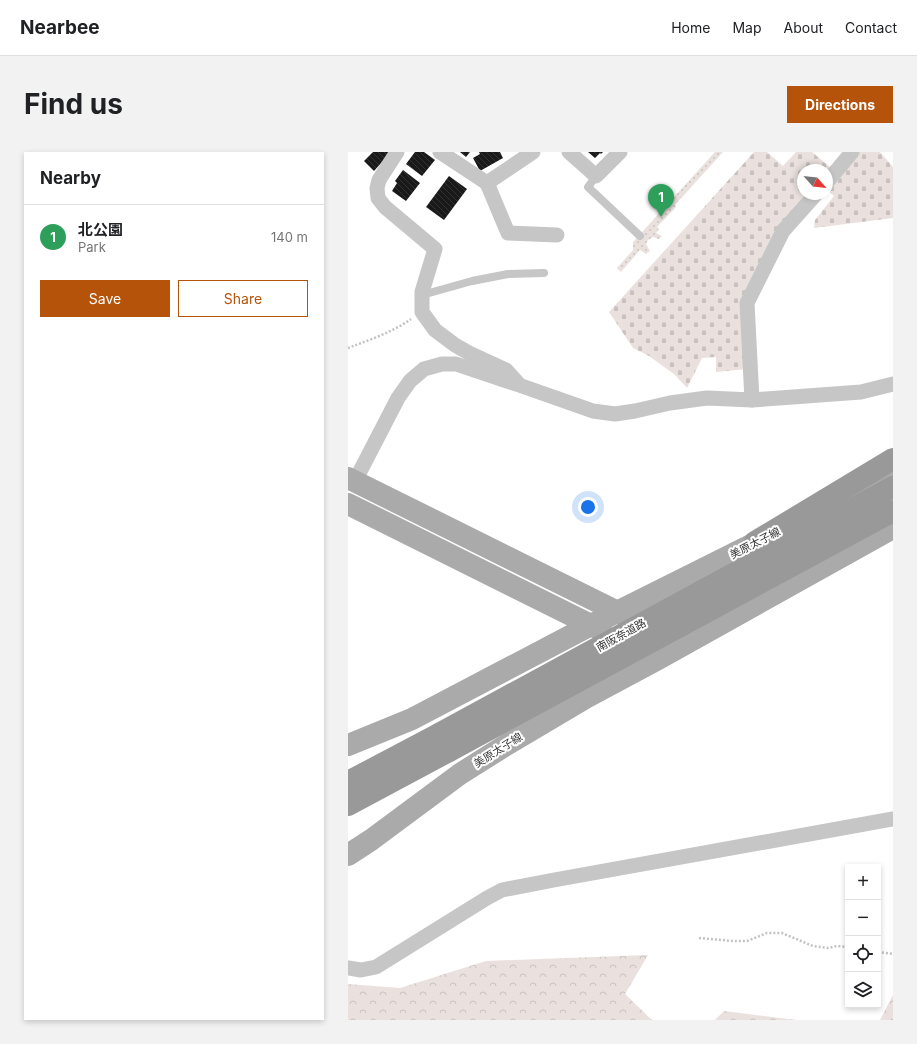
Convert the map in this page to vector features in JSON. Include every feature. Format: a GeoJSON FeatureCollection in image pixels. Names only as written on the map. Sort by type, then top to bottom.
{"type":"FeatureCollection","features":[{"type":"Feature","properties":{"kind":"highway"},"geometry":{"type":"LineString","coordinates":[[755,542],[893,459]]}},
{"type":"Feature","properties":{"kind":"highway","name":"南阪奈道路"},"geometry":{"type":"LineString","coordinates":[[348,805],[444,742],[893,487]]}},
{"type":"Feature","properties":{"kind":"highway","name":"南阪奈道路"},"geometry":{"type":"LineString","coordinates":[[348,782],[444,742],[893,511]]}},
{"type":"Feature","properties":{"kind":"main road","name":"美原太子線"},"geometry":{"type":"LineString","coordinates":[[348,745],[412,719],[591,625],[755,542],[893,475]]}},
{"type":"Feature","properties":{"kind":"main road"},"geometry":{"type":"LineString","coordinates":[[351,480],[683,645]]}},
{"type":"Feature","properties":{"kind":"main road"},"geometry":{"type":"LineString","coordinates":[[348,504],[658,659]]}},
{"type":"Feature","properties":{"kind":"main road","name":"美原太子線"},"geometry":{"type":"LineString","coordinates":[[348,855],[371,840],[460,774],[506,745],[587,697],[893,528]]}},
{"type":"Feature","properties":{"kind":"street"},"geometry":{"type":"LineString","coordinates":[[397,152],[380,180],[377,188],[378,198],[385,207],[435,249],[422,292],[422,312],[435,330],[455,345],[469,353],[506,370],[519,385]]}},
{"type":"Feature","properties":{"kind":"street"},"geometry":{"type":"LineString","coordinates":[[440,152],[487,183],[508,233],[557,235]]}},
{"type":"Feature","properties":{"kind":"street"},"geometry":{"type":"LineString","coordinates":[[487,183],[532,152]]}},
{"type":"Feature","properties":{"kind":"street"},"geometry":{"type":"LineString","coordinates":[[569,152],[596,176],[620,152]]}},
{"type":"Feature","properties":{"kind":"street"},"geometry":{"type":"LineString","coordinates":[[833,175],[852,152]]}},
{"type":"Feature","properties":{"kind":"street"},"geometry":{"type":"LineString","coordinates":[[752,400],[747,303],[783,231],[811,200]]}},
{"type":"Feature","properties":{"kind":"street"},"geometry":{"type":"LineString","coordinates":[[351,480],[398,398],[410,381],[424,369],[442,364],[456,364],[593,411],[615,414],[670,403],[707,398],[752,400],[861,392],[893,384]]}},
{"type":"Feature","properties":{"kind":"street"},"geometry":{"type":"LineString","coordinates":[[348,968],[361,970],[376,967],[502,890],[893,819]]}},
{"type":"Feature","properties":{"kind":"lane"},"geometry":{"type":"LineString","coordinates":[[596,176],[588,187],[640,236]]}},
{"type":"Feature","properties":{"kind":"lane"},"geometry":{"type":"LineString","coordinates":[[422,295],[472,281],[508,274],[544,273]]}},
{"type":"Feature","properties":{"kind":"path"},"geometry":{"type":"LineString","coordinates":[[348,348],[405,323],[422,312]]}},
{"type":"Feature","properties":{"kind":"path"},"geometry":{"type":"LineString","coordinates":[[699,938],[747,941],[767,933],[782,933],[814,946],[828,948],[837,946],[845,947]]}},
{"type":"Feature","properties":{"kind":"path"},"geometry":{"type":"LineString","coordinates":[[881,952],[893,954]]}},
{"type":"Feature","properties":{"kind":"green space"},"geometry":{"type":"Polygon","coordinates":[[[715,152],[723,152],[657,227],[659,229],[656,233],[662,236],[659,239],[653,237],[648,240],[646,244],[650,251],[646,254],[640,250],[621,272],[617,268],[633,250],[633,242],[715,152]]]}},
{"type":"Feature","properties":{"kind":"green space"},"geometry":{"type":"Polygon","coordinates":[[[754,152],[767,152],[783,166],[796,152],[812,152],[826,164],[797,164],[797,200],[804,200],[741,301],[747,369],[716,372],[716,357],[702,358],[687,388],[674,374],[649,356],[633,348],[609,312],[754,152]]]}},
{"type":"Feature","properties":{"kind":"green space"},"geometry":{"type":"Polygon","coordinates":[[[857,152],[880,152],[893,167],[893,218],[814,228],[815,220],[831,200],[833,200],[833,180],[857,152]]]}},
{"type":"Feature","properties":{"kind":"green space"},"geometry":{"type":"Polygon","coordinates":[[[648,955],[625,994],[652,1020],[348,1020],[348,984],[400,988],[486,961],[648,955]]]}},
{"type":"Feature","properties":{"kind":"green space"},"geometry":{"type":"Polygon","coordinates":[[[893,995],[893,1020],[880,1020],[893,995]]]}},
{"type":"Feature","properties":{"kind":"green space"},"geometry":{"type":"Polygon","coordinates":[[[724,1011],[796,1020],[715,1020],[724,1011]]]}},
{"type":"Feature","properties":{"kind":"building"},"geometry":{"type":"Polygon","coordinates":[[[373,152],[391,152],[374,171],[364,161],[373,152]]]}},
{"type":"Feature","properties":{"kind":"building"},"geometry":{"type":"Polygon","coordinates":[[[415,152],[424,152],[435,160],[422,176],[406,164],[415,152]]]}},
{"type":"Feature","properties":{"kind":"building"},"geometry":{"type":"Polygon","coordinates":[[[460,152],[470,152],[466,157],[460,152]]]}},
{"type":"Feature","properties":{"kind":"building"},"geometry":{"type":"Polygon","coordinates":[[[479,152],[500,152],[503,158],[480,171],[473,158],[480,154],[479,152]]]}},
{"type":"Feature","properties":{"kind":"building"},"geometry":{"type":"Polygon","coordinates":[[[588,152],[603,152],[595,158],[588,152]]]}},
{"type":"Feature","properties":{"kind":"building"},"geometry":{"type":"Polygon","coordinates":[[[403,170],[420,183],[406,201],[392,191],[397,183],[395,181],[403,170]]]}},
{"type":"Feature","properties":{"kind":"building"},"geometry":{"type":"Polygon","coordinates":[[[449,176],[467,189],[444,220],[426,207],[449,176]]]}},
{"type":"Feature","properties":{"kind":"place","name":"北公園"},"geometry":{"type":"Point","coordinates":[661,217]}}]}
